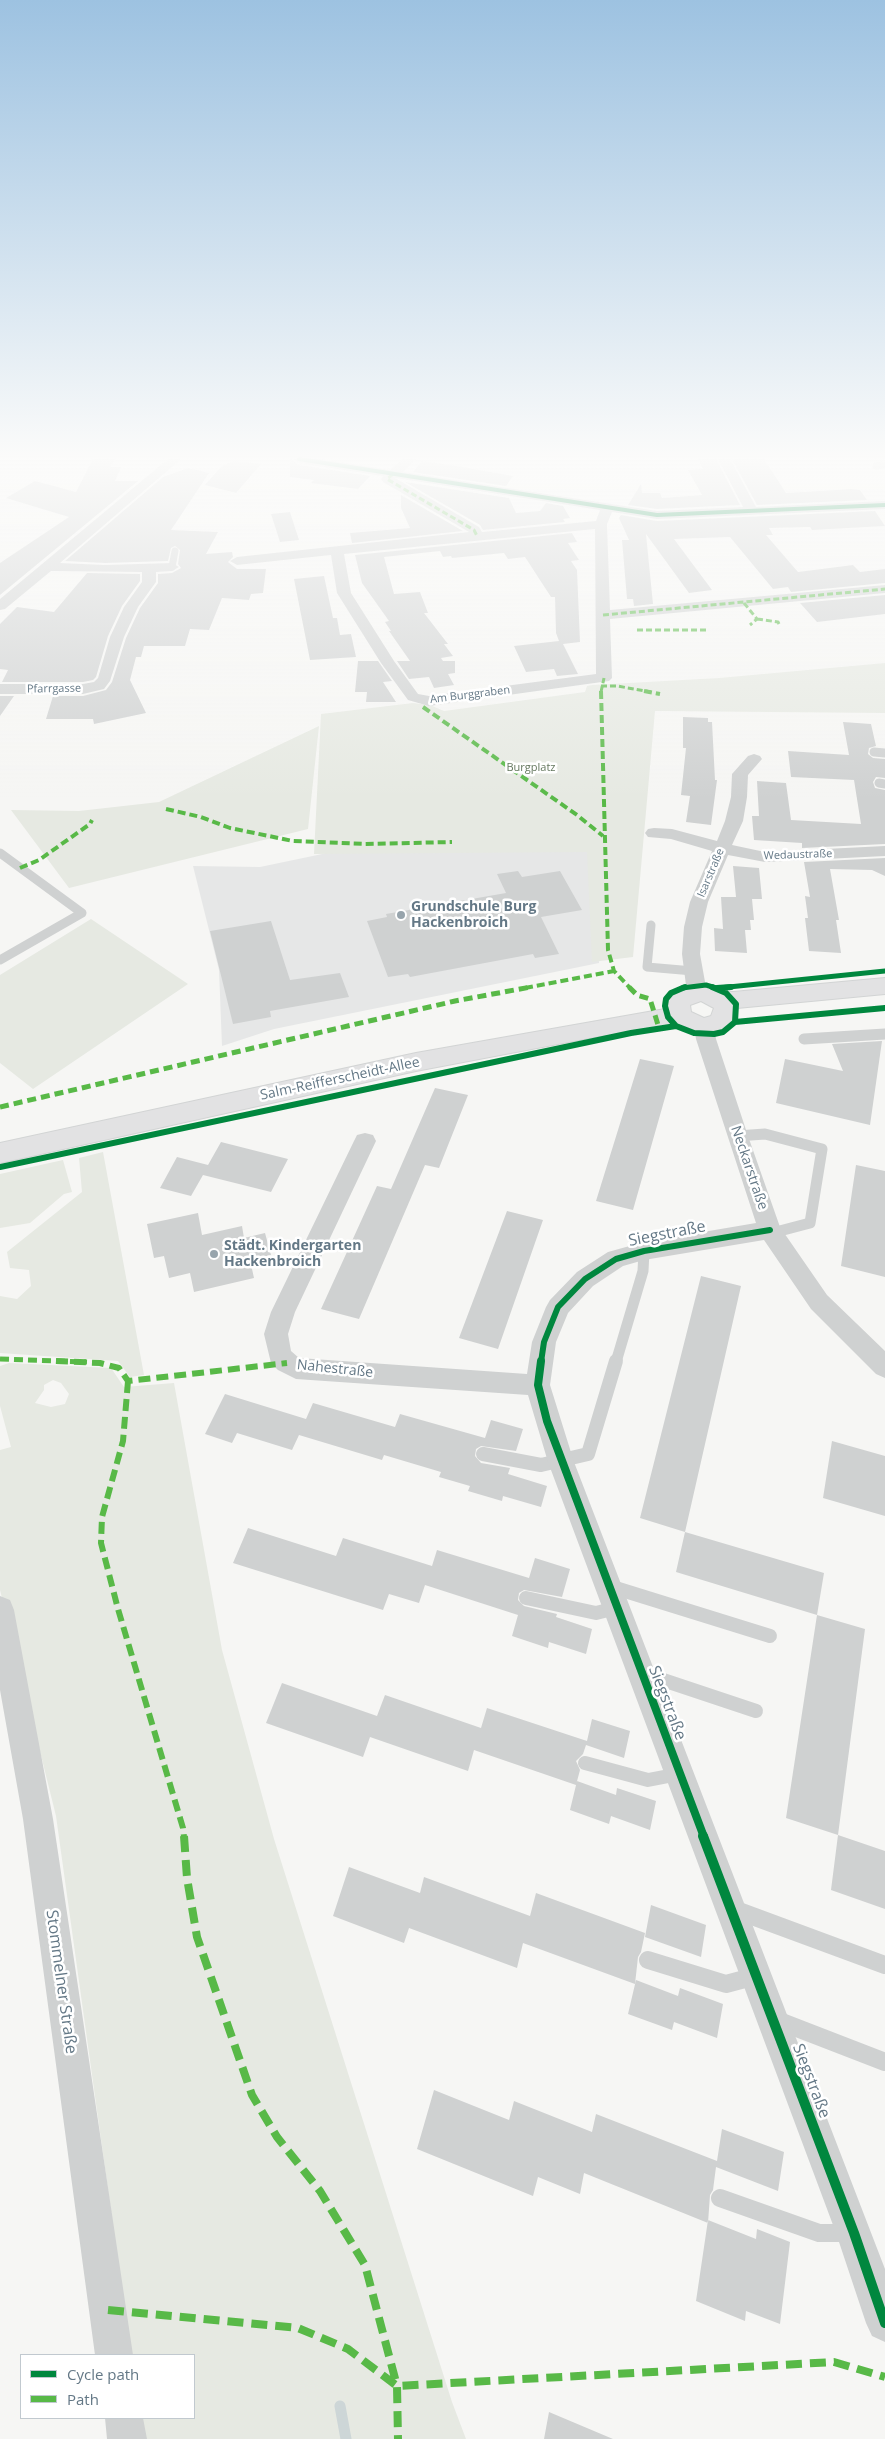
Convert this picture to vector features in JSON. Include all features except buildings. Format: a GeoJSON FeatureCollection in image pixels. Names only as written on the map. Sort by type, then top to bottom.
{"type":"FeatureCollection","features":[{"type":"Feature","properties":{"kind":"street"},"geometry":{"type":"LineString","coordinates":[[2,603],[41,573]]}},
{"type":"Feature","properties":{"kind":"street","name":"Pfarrgasse"},"geometry":{"type":"LineString","coordinates":[[0,689],[83,690],[99,686],[105,678],[117,637],[130,607],[149,582],[149,573]]}},
{"type":"Feature","properties":{"kind":"street","name":"Am Burggraben"},"geometry":{"type":"LineString","coordinates":[[339,573],[344,592],[388,663],[413,697],[429,701],[604,678],[603,614]]}},
{"type":"Feature","properties":{"kind":"street"},"geometry":{"type":"LineString","coordinates":[[602,573],[603,614],[885,589]]}},
{"type":"Feature","properties":{"kind":"street","name":"Isarstraße"},"geometry":{"type":"LineString","coordinates":[[700,1004],[691,954],[693,927],[705,884],[734,821],[739,797],[740,774],[754,759]]}},
{"type":"Feature","properties":{"kind":"street","name":"Wedaustraße"},"geometry":{"type":"LineString","coordinates":[[654,833],[672,834],[765,858],[885,851]]}},
{"type":"Feature","properties":{"kind":"street","name":"Salm-Reifferscheidt-Allee"},"geometry":{"type":"LineString","coordinates":[[0,1139],[583,1019],[733,1000],[885,986]]}},
{"type":"Feature","properties":{"kind":"street","name":"Salm-Reifferscheidt-Allee"},"geometry":{"type":"LineString","coordinates":[[0,1153],[425,1060],[668,1017],[700,1004],[743,1009],[885,996]]}},
{"type":"Feature","properties":{"kind":"street","name":"Neckarstraße"},"geometry":{"type":"LineString","coordinates":[[700,1004],[706,1040],[771,1232],[819,1302],[884,1363]]}},
{"type":"Feature","properties":{"kind":"street","name":"Nahestraße"},"geometry":{"type":"LineString","coordinates":[[364,1141],[283,1312],[276,1334],[280,1356],[296,1368],[538,1385]]}},
{"type":"Feature","properties":{"kind":"street","name":"Siegstraße"},"geometry":{"type":"LineString","coordinates":[[771,1232],[644,1251],[616,1259],[585,1279],[558,1307],[544,1342],[538,1385],[560,1462],[854,2233],[885,2323]]}},
{"type":"Feature","properties":{"kind":"street","name":"Stommelner Straße"},"geometry":{"type":"LineString","coordinates":[[0,1610],[38,1819],[114,2354]]}},
{"type":"Feature","properties":{"kind":"street"},"geometry":{"type":"LineString","coordinates":[[124,2419],[127,2439]]}},
{"type":"Feature","properties":{"kind":"lane"},"geometry":{"type":"LineString","coordinates":[[874,752],[885,753]]}},
{"type":"Feature","properties":{"kind":"lane"},"geometry":{"type":"LineString","coordinates":[[0,853],[82,913],[0,960]]}},
{"type":"Feature","properties":{"kind":"lane"},"geometry":{"type":"LineString","coordinates":[[651,925],[647,967],[700,1004]]}},
{"type":"Feature","properties":{"kind":"lane"},"geometry":{"type":"LineString","coordinates":[[804,1039],[885,1034]]}},
{"type":"Feature","properties":{"kind":"lane"},"geometry":{"type":"LineString","coordinates":[[737,1136],[765,1134],[822,1148],[810,1223],[771,1232]]}},
{"type":"Feature","properties":{"kind":"lane"},"geometry":{"type":"LineString","coordinates":[[483,1454],[541,1465],[588,1454],[643,1271],[644,1251]]}},
{"type":"Feature","properties":{"kind":"lane"},"geometry":{"type":"LineString","coordinates":[[526,1598],[596,1613],[612,1597],[770,1636]]}},
{"type":"Feature","properties":{"kind":"lane"},"geometry":{"type":"LineString","coordinates":[[641,1673],[756,1711]]}},
{"type":"Feature","properties":{"kind":"lane"},"geometry":{"type":"LineString","coordinates":[[585,1763],[648,1780],[679,1774]]}},
{"type":"Feature","properties":{"kind":"lane"},"geometry":{"type":"LineString","coordinates":[[730,1907],[743,1915],[885,1965]]}},
{"type":"Feature","properties":{"kind":"lane"},"geometry":{"type":"LineString","coordinates":[[648,1960],[726,1984],[756,1976]]}},
{"type":"Feature","properties":{"kind":"lane"},"geometry":{"type":"LineString","coordinates":[[772,2019],[885,2062]]}},
{"type":"Feature","properties":{"kind":"lane"},"geometry":{"type":"LineString","coordinates":[[720,2198],[819,2233],[854,2233]]}},
{"type":"Feature","properties":{"kind":"shaded area","name":"Grundschule Burg Hackenbroich"},"geometry":{"type":"Polygon","coordinates":[[[595,841],[599,963],[274,1029],[222,1046],[219,970],[193,866],[260,867],[327,853],[595,841]]]}},
{"type":"Feature","properties":{"kind":"green space","name":"Burgplatz"},"geometry":{"type":"Polygon","coordinates":[[[885,663],[885,713],[655,711],[633,957],[592,962],[587,852],[314,854],[321,714],[413,703],[430,705],[444,711],[585,692],[587,686],[592,685],[719,678],[885,663]]]}},
{"type":"Feature","properties":{"kind":"green space"},"geometry":{"type":"Polygon","coordinates":[[[319,726],[308,829],[69,888],[11,810],[79,811],[159,802],[319,726]]]}},
{"type":"Feature","properties":{"kind":"green space"},"geometry":{"type":"Polygon","coordinates":[[[91,919],[188,984],[33,1089],[0,1063],[0,975],[91,919]]]}},
{"type":"Feature","properties":{"kind":"green space"},"geometry":{"type":"Polygon","coordinates":[[[103,1152],[144,1375],[130,1377],[118,1361],[0,1353],[0,1296],[17,1299],[31,1286],[29,1270],[10,1268],[7,1252],[82,1192],[79,1158],[103,1152]]]}},
{"type":"Feature","properties":{"kind":"green space"},"geometry":{"type":"Polygon","coordinates":[[[63,1160],[72,1192],[64,1194],[30,1223],[0,1228],[0,1174],[63,1160]]]}},
{"type":"Feature","properties":{"kind":"green space"},"geometry":{"type":"Polygon","coordinates":[[[9,1363],[111,1368],[124,1387],[174,1383],[222,1650],[274,1839],[452,2402],[466,2439],[142,2439],[139,2419],[195,2419],[195,2354],[131,2354],[56,1816],[0,1590],[0,1450],[11,1447],[0,1406],[0,1366],[9,1363]],[[53,1380],[44,1385],[44,1390],[35,1403],[51,1407],[65,1404],[69,1394],[61,1383],[53,1380]]]}},
{"type":"Feature","properties":{"kind":"waterway"},"geometry":{"type":"LineString","coordinates":[[340,2406],[346,2439]]}},
{"type":"Feature","properties":{"kind":"marked path"},"geometry":{"type":"LineString","coordinates":[[603,615],[885,589]]}},
{"type":"Feature","properties":{"kind":"marked path"},"geometry":{"type":"LineString","coordinates":[[744,603],[757,619],[750,625]]}},
{"type":"Feature","properties":{"kind":"marked path"},"geometry":{"type":"LineString","coordinates":[[757,619],[778,622],[779,624]]}},
{"type":"Feature","properties":{"kind":"marked path"},"geometry":{"type":"LineString","coordinates":[[637,630],[708,630]]}},
{"type":"Feature","properties":{"kind":"marked path"},"geometry":{"type":"LineString","coordinates":[[604,678],[601,686],[600,719],[608,950],[614,971],[637,995],[650,999],[659,1028]]}},
{"type":"Feature","properties":{"kind":"marked path"},"geometry":{"type":"LineString","coordinates":[[601,686],[617,686],[660,694]]}},
{"type":"Feature","properties":{"kind":"marked path"},"geometry":{"type":"LineString","coordinates":[[423,707],[577,815],[603,836]]}},
{"type":"Feature","properties":{"kind":"marked path"},"geometry":{"type":"LineString","coordinates":[[166,809],[201,817],[230,828],[293,841],[365,844],[452,842]]}},
{"type":"Feature","properties":{"kind":"marked path"},"geometry":{"type":"LineString","coordinates":[[20,868],[39,860],[90,824],[92,820]]}},
{"type":"Feature","properties":{"kind":"marked path"},"geometry":{"type":"LineString","coordinates":[[0,1107],[455,1001],[614,971]]}},
{"type":"Feature","properties":{"kind":"marked path"},"geometry":{"type":"LineString","coordinates":[[0,1359],[100,1363],[119,1368],[128,1381],[287,1363]]}},
{"type":"Feature","properties":{"kind":"marked path"},"geometry":{"type":"LineString","coordinates":[[128,1381],[123,1441],[102,1517],[101,1543],[118,1609],[183,1828],[187,1878],[197,1937],[221,2011],[252,2095],[277,2137],[320,2191],[365,2265],[397,2386],[398,2439]]}},
{"type":"Feature","properties":{"kind":"marked path"},"geometry":{"type":"LineString","coordinates":[[108,2310],[298,2328],[348,2349],[397,2386],[834,2362],[885,2377]]}},
{"type":"Feature","properties":{"kind":"cycle path"},"geometry":{"type":"LineString","coordinates":[[717,988],[885,971]]}},
{"type":"Feature","properties":{"kind":"cycle path"},"geometry":{"type":"LineString","coordinates":[[0,1167],[631,1033],[676,1026],[694,1033],[714,1034],[723,1032],[735,1022],[737,1016],[736,1004],[726,993],[717,988],[706,985],[686,986],[671,993],[666,999],[665,1006],[668,1017],[676,1026]]}},
{"type":"Feature","properties":{"kind":"cycle path"},"geometry":{"type":"LineString","coordinates":[[735,1022],[885,1008]]}},
{"type":"Feature","properties":{"kind":"cycle path"},"geometry":{"type":"LineString","coordinates":[[770,1230],[644,1251],[616,1259],[585,1279],[558,1307],[544,1342],[538,1385],[547,1421],[561,1462],[854,2233],[885,2323]]}},
{"type":"Feature","properties":{"kind":"place","name":"Grundschule Burg Hackenbroich"},"geometry":{"type":"Point","coordinates":[401,915]}},
{"type":"Feature","properties":{"kind":"place","name":"Städt. Kindergarten Hackenbroich"},"geometry":{"type":"Point","coordinates":[214,1254]}}]}
